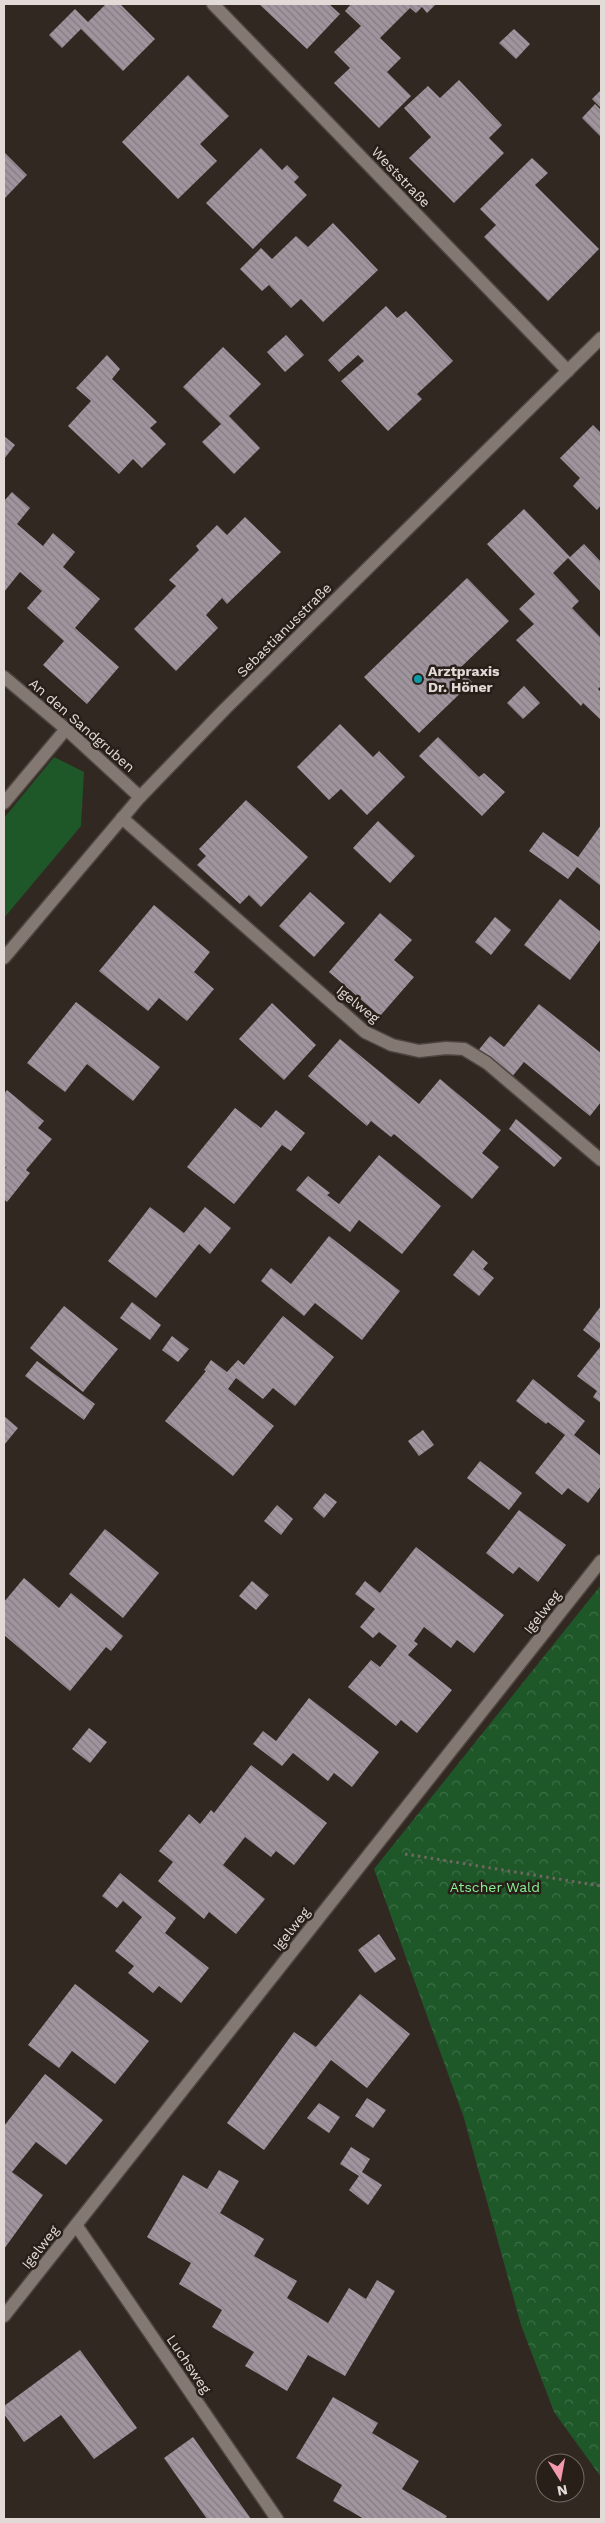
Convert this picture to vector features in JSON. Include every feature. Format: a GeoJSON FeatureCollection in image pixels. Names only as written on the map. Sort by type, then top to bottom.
{"type":"FeatureCollection","features":[{"type":"Feature","properties":{"kind":"street","name":"Weststraße"},"geometry":{"type":"LineString","coordinates":[[213,4],[568,371]]}},
{"type":"Feature","properties":{"kind":"street","name":"Sebastianusstraße"},"geometry":{"type":"LineString","coordinates":[[4,958],[140,797],[225,709],[601,338]]}},
{"type":"Feature","properties":{"kind":"street","name":"An den Sandgruben"},"geometry":{"type":"LineString","coordinates":[[4,677],[66,728],[140,797]]}},
{"type":"Feature","properties":{"kind":"street"},"geometry":{"type":"LineString","coordinates":[[4,803],[66,728]]}},
{"type":"Feature","properties":{"kind":"street","name":"Igelweg"},"geometry":{"type":"LineString","coordinates":[[122,818],[365,1032],[392,1045],[419,1051],[446,1048],[464,1049],[487,1063],[601,1160]]}},
{"type":"Feature","properties":{"kind":"street","name":"Igelweg"},"geometry":{"type":"LineString","coordinates":[[4,2316],[601,1561]]}},
{"type":"Feature","properties":{"kind":"street","name":"Luchsweg"},"geometry":{"type":"LineString","coordinates":[[76,2225],[277,2519]]}},
{"type":"Feature","properties":{"kind":"path"},"geometry":{"type":"LineString","coordinates":[[374,1849],[601,1886]]}},
{"type":"Feature","properties":{"kind":"green space"},"geometry":{"type":"Polygon","coordinates":[[[54,757],[84,772],[81,826],[4,918],[4,818],[54,757]]]}},
{"type":"Feature","properties":{"kind":"green space","name":"Atscher Wald"},"geometry":{"type":"Polygon","coordinates":[[[601,1585],[601,2477],[554,2412],[521,2325],[464,2118],[374,1869],[601,1585]]]}},
{"type":"Feature","properties":{"kind":"building"},"geometry":{"type":"Polygon","coordinates":[[[106,4],[120,4],[155,39],[123,71],[81,29],[62,48],[49,35],[75,9],[88,22],[106,4]]]}},
{"type":"Feature","properties":{"kind":"building"},"geometry":{"type":"Polygon","coordinates":[[[259,4],[329,4],[340,14],[307,49],[259,4]]]}},
{"type":"Feature","properties":{"kind":"building"},"geometry":{"type":"Polygon","coordinates":[[[351,4],[436,4],[427,13],[422,7],[416,13],[410,8],[380,38],[401,58],[387,72],[411,96],[379,128],[334,83],[350,68],[334,52],[361,26],[345,11],[351,4]]]}},
{"type":"Feature","properties":{"kind":"building"},"geometry":{"type":"Polygon","coordinates":[[[514,29],[530,44],[516,59],[499,43],[514,29]]]}},
{"type":"Feature","properties":{"kind":"building"},"geometry":{"type":"Polygon","coordinates":[[[188,75],[229,116],[200,144],[217,161],[178,199],[122,142],[188,75]]]}},
{"type":"Feature","properties":{"kind":"building"},"geometry":{"type":"Polygon","coordinates":[[[459,80],[502,125],[489,138],[504,153],[454,203],[409,158],[431,137],[404,108],[428,86],[440,98],[459,80]]]}},
{"type":"Feature","properties":{"kind":"building"},"geometry":{"type":"Polygon","coordinates":[[[601,90],[601,108],[592,99],[601,90]]]}},
{"type":"Feature","properties":{"kind":"building"},"geometry":{"type":"Polygon","coordinates":[[[595,104],[601,110],[600,136],[582,118],[595,104]]]}},
{"type":"Feature","properties":{"kind":"building"},"geometry":{"type":"Polygon","coordinates":[[[261,148],[282,170],[287,165],[299,177],[294,182],[307,195],[253,249],[206,203],[261,148]]]}},
{"type":"Feature","properties":{"kind":"building"},"geometry":{"type":"Polygon","coordinates":[[[4,152],[27,175],[4,199],[4,152]]]}},
{"type":"Feature","properties":{"kind":"building"},"geometry":{"type":"Polygon","coordinates":[[[532,158],[548,173],[535,185],[599,249],[548,301],[484,237],[496,225],[480,209],[532,158]]]}},
{"type":"Feature","properties":{"kind":"building"},"geometry":{"type":"Polygon","coordinates":[[[333,223],[378,270],[323,322],[301,299],[291,308],[269,285],[262,291],[240,269],[261,248],[272,259],[296,236],[308,247],[333,223]]]}},
{"type":"Feature","properties":{"kind":"building"},"geometry":{"type":"Polygon","coordinates":[[[386,306],[397,318],[406,311],[453,361],[417,394],[422,399],[388,431],[341,381],[364,361],[358,355],[339,372],[328,360],[386,306]]]}},
{"type":"Feature","properties":{"kind":"building"},"geometry":{"type":"Polygon","coordinates":[[[286,335],[304,355],[285,372],[267,352],[286,335]]]}},
{"type":"Feature","properties":{"kind":"building"},"geometry":{"type":"Polygon","coordinates":[[[223,347],[261,384],[229,416],[260,448],[234,474],[202,442],[221,424],[183,387],[223,347]]]}},
{"type":"Feature","properties":{"kind":"building"},"geometry":{"type":"Polygon","coordinates":[[[107,355],[120,369],[112,379],[157,422],[150,428],[166,444],[142,468],[133,459],[119,474],[68,426],[91,401],[76,388],[107,355]]]}},
{"type":"Feature","properties":{"kind":"building"},"geometry":{"type":"Polygon","coordinates":[[[593,425],[601,433],[601,505],[597,510],[573,486],[580,478],[560,458],[593,425]]]}},
{"type":"Feature","properties":{"kind":"building"},"geometry":{"type":"Polygon","coordinates":[[[4,436],[15,445],[4,459],[4,436]]]}},
{"type":"Feature","properties":{"kind":"building"},"geometry":{"type":"Polygon","coordinates":[[[12,492],[30,508],[17,524],[43,546],[53,533],[75,552],[63,567],[100,599],[75,628],[119,667],[87,704],[43,665],[64,641],[27,608],[42,591],[20,572],[4,592],[4,501],[12,492]]]}},
{"type":"Feature","properties":{"kind":"building"},"geometry":{"type":"Polygon","coordinates":[[[524,509],[570,557],[584,544],[601,562],[601,592],[568,558],[553,573],[579,601],[572,608],[601,638],[601,686],[598,689],[601,692],[601,720],[583,703],[581,706],[516,640],[534,624],[519,609],[535,594],[487,544],[524,509]]]}},
{"type":"Feature","properties":{"kind":"building"},"geometry":{"type":"Polygon","coordinates":[[[245,517],[281,552],[227,604],[222,598],[206,615],[218,628],[176,671],[134,629],[176,586],[169,580],[199,550],[196,546],[217,525],[227,535],[245,517]]]}},
{"type":"Feature","properties":{"kind":"building"},"geometry":{"type":"Polygon","coordinates":[[[467,578],[509,621],[459,669],[472,682],[419,733],[364,677],[467,578]]]}},
{"type":"Feature","properties":{"kind":"building"},"geometry":{"type":"Polygon","coordinates":[[[524,686],[540,703],[523,719],[507,703],[524,686]]]}},
{"type":"Feature","properties":{"kind":"building"},"geometry":{"type":"Polygon","coordinates":[[[340,724],[373,757],[379,751],[405,777],[367,815],[341,789],[329,800],[297,767],[340,724]]]}},
{"type":"Feature","properties":{"kind":"building"},"geometry":{"type":"Polygon","coordinates":[[[438,737],[479,777],[484,773],[505,792],[482,816],[419,756],[438,737]]]}},
{"type":"Feature","properties":{"kind":"building"},"geometry":{"type":"Polygon","coordinates":[[[246,800],[308,857],[261,907],[249,895],[240,904],[197,865],[206,856],[199,849],[246,800]]]}},
{"type":"Feature","properties":{"kind":"building"},"geometry":{"type":"Polygon","coordinates":[[[378,821],[415,856],[390,883],[353,848],[378,821]]]}},
{"type":"Feature","properties":{"kind":"building"},"geometry":{"type":"Polygon","coordinates":[[[601,825],[601,886],[577,867],[568,879],[529,851],[543,832],[578,857],[601,825]]]}},
{"type":"Feature","properties":{"kind":"building"},"geometry":{"type":"Polygon","coordinates":[[[310,892],[345,923],[314,957],[279,926],[310,892]]]}},
{"type":"Feature","properties":{"kind":"building"},"geometry":{"type":"Polygon","coordinates":[[[560,899],[601,932],[601,939],[570,980],[524,945],[560,899]]]}},
{"type":"Feature","properties":{"kind":"building"},"geometry":{"type":"Polygon","coordinates":[[[154,905],[210,952],[194,972],[214,989],[187,1021],[159,998],[148,1011],[99,971],[154,905]]]}},
{"type":"Feature","properties":{"kind":"building"},"geometry":{"type":"Polygon","coordinates":[[[380,913],[412,940],[394,960],[414,977],[380,1016],[329,972],[380,913]]]}},
{"type":"Feature","properties":{"kind":"building"},"geometry":{"type":"Polygon","coordinates":[[[495,917],[511,930],[491,955],[475,942],[495,917]]]}},
{"type":"Feature","properties":{"kind":"building"},"geometry":{"type":"Polygon","coordinates":[[[76,1002],[160,1067],[133,1101],[87,1064],[65,1092],[27,1063],[76,1002]]]}},
{"type":"Feature","properties":{"kind":"building"},"geometry":{"type":"Polygon","coordinates":[[[272,1003],[316,1045],[284,1080],[239,1039],[272,1003]]]}},
{"type":"Feature","properties":{"kind":"building"},"geometry":{"type":"Polygon","coordinates":[[[539,1004],[601,1053],[601,1102],[590,1116],[524,1062],[511,1078],[477,1052],[490,1036],[504,1047],[539,1004]]]}},
{"type":"Feature","properties":{"kind":"building"},"geometry":{"type":"Polygon","coordinates":[[[340,1039],[419,1104],[440,1079],[501,1130],[482,1153],[499,1167],[472,1199],[394,1134],[391,1137],[371,1121],[367,1126],[308,1076],[340,1039]]]}},
{"type":"Feature","properties":{"kind":"building"},"geometry":{"type":"Polygon","coordinates":[[[7,1090],[44,1121],[38,1128],[52,1139],[26,1170],[30,1173],[7,1202],[4,1199],[4,1170],[8,1165],[4,1169],[4,1094],[7,1090]]]}},
{"type":"Feature","properties":{"kind":"building"},"geometry":{"type":"Polygon","coordinates":[[[235,1108],[261,1128],[276,1110],[305,1133],[291,1151],[282,1145],[234,1204],[187,1167],[235,1108]]]}},
{"type":"Feature","properties":{"kind":"building"},"geometry":{"type":"Polygon","coordinates":[[[516,1119],[562,1158],[554,1167],[509,1129],[516,1119]]]}},
{"type":"Feature","properties":{"kind":"building"},"geometry":{"type":"Polygon","coordinates":[[[379,1155],[441,1206],[402,1254],[359,1220],[350,1232],[296,1190],[308,1176],[330,1193],[327,1195],[339,1204],[379,1155]]]}},
{"type":"Feature","properties":{"kind":"building"},"geometry":{"type":"Polygon","coordinates":[[[150,1207],[184,1233],[205,1207],[231,1228],[210,1254],[199,1244],[156,1298],[108,1261],[150,1207]]]}},
{"type":"Feature","properties":{"kind":"building"},"geometry":{"type":"Polygon","coordinates":[[[329,1236],[400,1291],[362,1340],[315,1303],[304,1316],[261,1281],[271,1268],[291,1284],[329,1236]]]}},
{"type":"Feature","properties":{"kind":"building"},"geometry":{"type":"Polygon","coordinates":[[[473,1250],[488,1263],[483,1269],[494,1278],[479,1296],[453,1275],[473,1250]]]}},
{"type":"Feature","properties":{"kind":"building"},"geometry":{"type":"Polygon","coordinates":[[[132,1302],[161,1325],[150,1340],[120,1318],[132,1302]]]}},
{"type":"Feature","properties":{"kind":"building"},"geometry":{"type":"Polygon","coordinates":[[[64,1306],[118,1349],[83,1392],[30,1348],[64,1306]]]}},
{"type":"Feature","properties":{"kind":"building"},"geometry":{"type":"Polygon","coordinates":[[[601,1306],[601,1344],[583,1330],[601,1306]]]}},
{"type":"Feature","properties":{"kind":"building"},"geometry":{"type":"Polygon","coordinates":[[[283,1316],[334,1357],[295,1406],[273,1388],[263,1399],[236,1378],[228,1389],[274,1426],[233,1476],[165,1421],[206,1371],[204,1370],[211,1360],[227,1372],[238,1360],[244,1365],[283,1316]]]}},
{"type":"Feature","properties":{"kind":"building"},"geometry":{"type":"Polygon","coordinates":[[[172,1336],[189,1349],[178,1362],[162,1350],[172,1336]]]}},
{"type":"Feature","properties":{"kind":"building"},"geometry":{"type":"Polygon","coordinates":[[[601,1346],[601,1403],[593,1397],[597,1391],[577,1376],[601,1346]]]}},
{"type":"Feature","properties":{"kind":"building"},"geometry":{"type":"Polygon","coordinates":[[[37,1361],[95,1404],[84,1420],[25,1376],[37,1361]]]}},
{"type":"Feature","properties":{"kind":"building"},"geometry":{"type":"Polygon","coordinates":[[[533,1379],[585,1421],[574,1435],[601,1456],[601,1486],[588,1503],[568,1488],[562,1495],[535,1473],[565,1435],[548,1422],[546,1424],[516,1401],[533,1379]]]}},
{"type":"Feature","properties":{"kind":"building"},"geometry":{"type":"Polygon","coordinates":[[[4,1416],[18,1428],[4,1445],[4,1416]]]}},
{"type":"Feature","properties":{"kind":"building"},"geometry":{"type":"Polygon","coordinates":[[[423,1430],[434,1445],[419,1456],[408,1441],[423,1430]]]}},
{"type":"Feature","properties":{"kind":"building"},"geometry":{"type":"Polygon","coordinates":[[[480,1461],[522,1493],[509,1510],[467,1478],[480,1461]]]}},
{"type":"Feature","properties":{"kind":"building"},"geometry":{"type":"Polygon","coordinates":[[[325,1493],[337,1502],[324,1518],[313,1508],[325,1493]]]}},
{"type":"Feature","properties":{"kind":"building"},"geometry":{"type":"Polygon","coordinates":[[[277,1505],[293,1519],[281,1535],[264,1521],[277,1505]]]}},
{"type":"Feature","properties":{"kind":"building"},"geometry":{"type":"Polygon","coordinates":[[[519,1510],[566,1545],[538,1582],[519,1567],[513,1574],[486,1553],[519,1510]]]}},
{"type":"Feature","properties":{"kind":"building"},"geometry":{"type":"Polygon","coordinates":[[[105,1529],[159,1573],[123,1618],[69,1574],[105,1529]]]}},
{"type":"Feature","properties":{"kind":"building"},"geometry":{"type":"Polygon","coordinates":[[[416,1547],[504,1615],[474,1653],[457,1640],[451,1648],[424,1627],[414,1641],[418,1644],[408,1655],[452,1690],[417,1733],[401,1720],[396,1726],[348,1687],[371,1660],[380,1667],[397,1646],[379,1632],[373,1638],[360,1627],[375,1609],[355,1594],[365,1581],[380,1593],[416,1547]]]}},
{"type":"Feature","properties":{"kind":"building"},"geometry":{"type":"Polygon","coordinates":[[[24,1578],[59,1608],[71,1593],[123,1636],[111,1651],[106,1647],[70,1691],[4,1635],[4,1602],[24,1578]]]}},
{"type":"Feature","properties":{"kind":"building"},"geometry":{"type":"Polygon","coordinates":[[[252,1581],[269,1595],[256,1610],[239,1596],[252,1581]]]}},
{"type":"Feature","properties":{"kind":"building"},"geometry":{"type":"Polygon","coordinates":[[[309,1698],[379,1752],[352,1787],[334,1773],[328,1781],[293,1753],[282,1766],[253,1744],[263,1731],[276,1741],[309,1698]]]}},
{"type":"Feature","properties":{"kind":"building"},"geometry":{"type":"Polygon","coordinates":[[[89,1728],[107,1742],[90,1763],[72,1749],[89,1728]]]}},
{"type":"Feature","properties":{"kind":"building"},"geometry":{"type":"Polygon","coordinates":[[[251,1765],[327,1823],[294,1865],[276,1851],[271,1857],[245,1837],[223,1865],[265,1899],[236,1934],[209,1912],[204,1919],[158,1881],[173,1862],[159,1851],[189,1814],[200,1824],[211,1810],[214,1813],[251,1765]]]}},
{"type":"Feature","properties":{"kind":"building"},"geometry":{"type":"Polygon","coordinates":[[[120,1873],[176,1918],[165,1933],[209,1968],[181,2003],[159,1986],[153,1993],[128,1973],[134,1966],[115,1951],[142,1917],[123,1901],[117,1908],[102,1896],[120,1873]]]}},
{"type":"Feature","properties":{"kind":"building"},"geometry":{"type":"Polygon","coordinates":[[[379,1934],[396,1959],[375,1973],[358,1950],[379,1934]]]}},
{"type":"Feature","properties":{"kind":"building"},"geometry":{"type":"Polygon","coordinates":[[[75,1984],[149,2041],[115,2084],[72,2051],[59,2068],[28,2045],[75,1984]]]}},
{"type":"Feature","properties":{"kind":"building"},"geometry":{"type":"Polygon","coordinates":[[[360,1994],[410,2034],[367,2088],[331,2060],[264,2150],[227,2123],[294,2032],[316,2047],[360,1994]]]}},
{"type":"Feature","properties":{"kind":"building"},"geometry":{"type":"Polygon","coordinates":[[[45,2074],[103,2120],[66,2165],[36,2142],[12,2172],[43,2195],[4,2249],[4,2126],[45,2074]]]}},
{"type":"Feature","properties":{"kind":"building"},"geometry":{"type":"Polygon","coordinates":[[[367,2098],[386,2110],[373,2128],[355,2116],[367,2098]]]}},
{"type":"Feature","properties":{"kind":"building"},"geometry":{"type":"Polygon","coordinates":[[[319,2103],[340,2117],[329,2133],[307,2118],[319,2103]]]}},
{"type":"Feature","properties":{"kind":"building"},"geometry":{"type":"Polygon","coordinates":[[[351,2147],[370,2159],[362,2172],[382,2185],[368,2205],[349,2190],[359,2176],[340,2164],[351,2147]]]}},
{"type":"Feature","properties":{"kind":"building"},"geometry":{"type":"Polygon","coordinates":[[[219,2170],[239,2181],[220,2213],[264,2239],[254,2256],[297,2281],[287,2298],[328,2323],[349,2288],[366,2299],[377,2280],[395,2291],[345,2376],[308,2355],[287,2391],[245,2366],[254,2352],[212,2327],[222,2310],[179,2284],[191,2263],[147,2237],[183,2175],[207,2189],[219,2170]]]}},
{"type":"Feature","properties":{"kind":"building"},"geometry":{"type":"Polygon","coordinates":[[[80,2350],[137,2428],[94,2459],[61,2415],[24,2442],[4,2414],[4,2406],[80,2350]]]}},
{"type":"Feature","properties":{"kind":"building"},"geometry":{"type":"Polygon","coordinates":[[[333,2397],[378,2423],[372,2433],[419,2461],[402,2489],[447,2516],[445,2519],[364,2519],[333,2501],[342,2485],[296,2458],[333,2397]]]}},
{"type":"Feature","properties":{"kind":"building"},"geometry":{"type":"Polygon","coordinates":[[[193,2437],[251,2519],[207,2519],[164,2458],[193,2437]]]}},
{"type":"Feature","properties":{"kind":"place","name":"Arztpraxis Dr. Höner"},"geometry":{"type":"Point","coordinates":[418,679]}}]}
